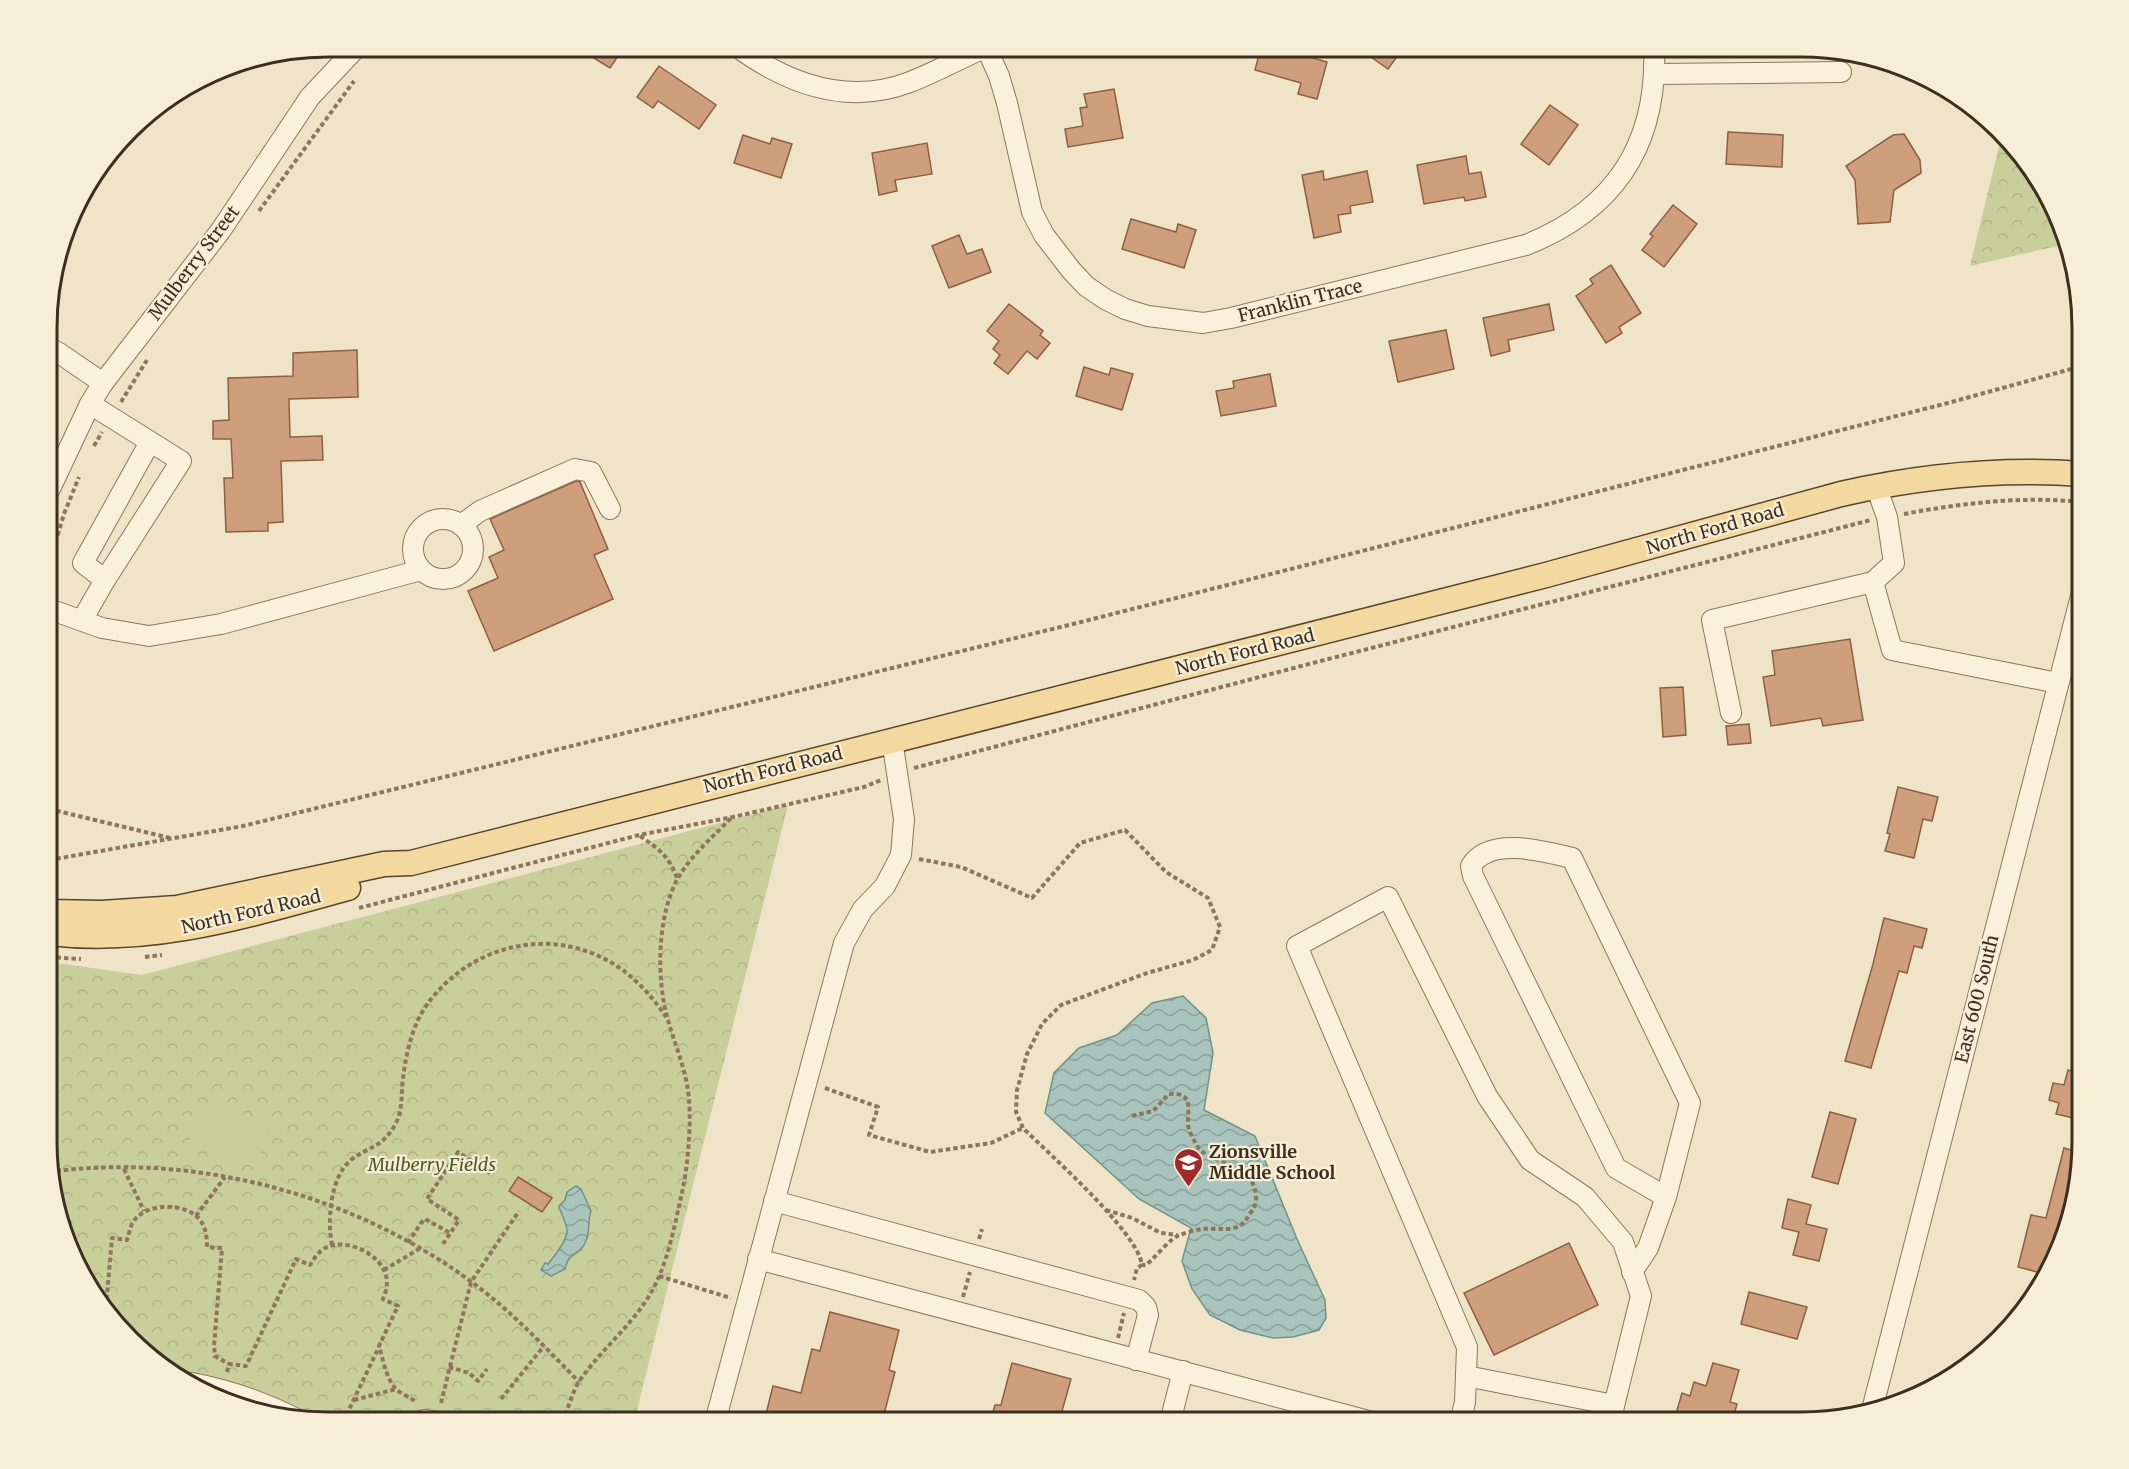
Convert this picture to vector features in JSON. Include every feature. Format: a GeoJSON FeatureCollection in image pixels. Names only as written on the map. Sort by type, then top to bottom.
{"type":"FeatureCollection","features":[{"type":"Feature","properties":{"kind":"main road","name":"North Ford Road"},"geometry":{"type":"LineString","coordinates":[[57,912],[102,913],[177,908],[384,864],[411,863],[1546,575],[1876,486],[1971,472],[2048,471],[2072,473]]}},
{"type":"Feature","properties":{"kind":"main road","name":"North Ford Road"},"geometry":{"type":"LineString","coordinates":[[57,934],[85,937],[148,934],[224,922],[387,877],[411,863]]}},
{"type":"Feature","properties":{"kind":"street","name":"Mulberry Street"},"geometry":{"type":"LineString","coordinates":[[57,474],[90,404],[103,383],[221,230],[310,97],[347,57]]}},
{"type":"Feature","properties":{"kind":"street"},"geometry":{"type":"LineString","coordinates":[[751,57],[788,77],[818,88],[844,92],[891,88],[910,82],[964,57]]}},
{"type":"Feature","properties":{"kind":"street","name":"Franklin Trace"},"geometry":{"type":"LineString","coordinates":[[990,57],[1007,103],[1032,212],[1056,252],[1086,286],[1125,309],[1148,316],[1203,323],[1526,245],[1549,236],[1575,221],[1593,206],[1624,170],[1643,135],[1655,74],[1654,57]]}},
{"type":"Feature","properties":{"kind":"street"},"geometry":{"type":"LineString","coordinates":[[1655,74],[1841,72]]}},
{"type":"Feature","properties":{"kind":"street"},"geometry":{"type":"LineString","coordinates":[[57,352],[103,383]]}},
{"type":"Feature","properties":{"kind":"street"},"geometry":{"type":"LineString","coordinates":[[82,620],[181,461],[90,404]]}},
{"type":"Feature","properties":{"kind":"street"},"geometry":{"type":"LineString","coordinates":[[105,580],[82,563],[150,442]]}},
{"type":"Feature","properties":{"kind":"street"},"geometry":{"type":"LineString","coordinates":[[461,525],[480,511],[575,469],[591,472],[610,509]]}},
{"type":"Feature","properties":{"kind":"street"},"geometry":{"type":"LineString","coordinates":[[1731,713],[1712,620],[1873,582],[1894,563],[1887,517],[1876,486]]}},
{"type":"Feature","properties":{"kind":"street"},"geometry":{"type":"LineString","coordinates":[[442,519],[452,520],[461,525],[468,532],[473,552],[466,569],[458,576],[449,579],[429,576],[421,570],[413,553],[413,543],[417,534],[424,526],[442,519]]}},
{"type":"Feature","properties":{"kind":"street"},"geometry":{"type":"LineString","coordinates":[[57,612],[102,628],[149,636],[221,624],[421,570]]}},
{"type":"Feature","properties":{"kind":"street"},"geometry":{"type":"LineString","coordinates":[[1873,582],[1892,650],[2058,683]]}},
{"type":"Feature","properties":{"kind":"street","name":"East 600 South"},"geometry":{"type":"LineString","coordinates":[[1874,1402],[2072,630]]}},
{"type":"Feature","properties":{"kind":"street"},"geometry":{"type":"LineString","coordinates":[[718,1412],[844,943],[863,909],[885,886],[901,855],[904,819],[892,740]]}},
{"type":"Feature","properties":{"kind":"street"},"geometry":{"type":"LineString","coordinates":[[1632,1272],[1648,1248],[1666,1197],[1690,1103],[1572,858],[1535,849],[1489,851],[1477,856],[1471,866],[1473,876],[1616,1168],[1666,1197]]}},
{"type":"Feature","properties":{"kind":"street"},"geometry":{"type":"LineString","coordinates":[[1462,1412],[1465,1402],[1467,1347],[1297,946],[1388,897],[1487,1096],[1530,1160],[1585,1197],[1623,1242],[1641,1296],[1612,1412]]}},
{"type":"Feature","properties":{"kind":"street"},"geometry":{"type":"LineString","coordinates":[[774,1202],[1139,1300],[1146,1307],[1148,1314],[1127,1358]]}},
{"type":"Feature","properties":{"kind":"street"},"geometry":{"type":"LineString","coordinates":[[759,1259],[1335,1412]]}},
{"type":"Feature","properties":{"kind":"street"},"geometry":{"type":"LineString","coordinates":[[1173,1412],[1184,1371]]}},
{"type":"Feature","properties":{"kind":"street"},"geometry":{"type":"LineString","coordinates":[[1466,1376],[1604,1412]]}},
{"type":"Feature","properties":{"kind":"street"},"geometry":{"type":"LineString","coordinates":[[217,1388],[261,1404]]}},
{"type":"Feature","properties":{"kind":"path"},"geometry":{"type":"LineString","coordinates":[[258,213],[358,75]]}},
{"type":"Feature","properties":{"kind":"path"},"geometry":{"type":"LineString","coordinates":[[89,452],[149,357]]}},
{"type":"Feature","properties":{"kind":"path"},"geometry":{"type":"LineString","coordinates":[[57,859],[255,824],[1077,623],[1936,406],[2072,369]]}},
{"type":"Feature","properties":{"kind":"path"},"geometry":{"type":"LineString","coordinates":[[57,537],[81,473]]}},
{"type":"Feature","properties":{"kind":"path"},"geometry":{"type":"LineString","coordinates":[[920,766],[1080,726],[1400,640],[1887,517],[1956,505],[2005,500],[2072,501]]}},
{"type":"Feature","properties":{"kind":"path"},"geometry":{"type":"LineString","coordinates":[[356,908],[639,835],[733,817],[864,787]]}},
{"type":"Feature","properties":{"kind":"path"},"geometry":{"type":"LineString","coordinates":[[57,810],[174,839]]}},
{"type":"Feature","properties":{"kind":"path"},"geometry":{"type":"LineString","coordinates":[[567,1412],[579,1382],[611,1342],[635,1317],[659,1276],[682,1195],[690,1109],[688,1086],[682,1061],[667,1018],[660,959],[662,933],[667,908],[678,879],[694,855],[733,817]]}},
{"type":"Feature","properties":{"kind":"path"},"geometry":{"type":"LineString","coordinates":[[901,855],[962,867],[1032,898],[1080,843],[1125,830],[1166,872],[1208,898],[1220,927],[1212,950],[1193,960],[1147,973],[1060,1005],[1041,1024],[1027,1054],[1017,1090],[1016,1112],[1023,1128],[1106,1210],[1134,1245],[1142,1264]]}},
{"type":"Feature","properties":{"kind":"path"},"geometry":{"type":"LineString","coordinates":[[639,835],[663,851],[673,865],[678,879]]}},
{"type":"Feature","properties":{"kind":"path"},"geometry":{"type":"LineString","coordinates":[[332,1245],[329,1217],[343,1169],[350,1161],[384,1140],[398,1118],[412,1033],[424,1010],[450,979],[463,968],[499,950],[522,945],[569,947],[591,953],[613,963],[650,994],[667,1018]]}},
{"type":"Feature","properties":{"kind":"path"},"geometry":{"type":"LineString","coordinates":[[144,957],[164,955]]}},
{"type":"Feature","properties":{"kind":"path"},"geometry":{"type":"LineString","coordinates":[[57,957],[84,959]]}},
{"type":"Feature","properties":{"kind":"path"},"geometry":{"type":"LineString","coordinates":[[807,1082],[878,1107],[869,1135],[930,1152],[991,1143],[1023,1128]]}},
{"type":"Feature","properties":{"kind":"path"},"geometry":{"type":"LineString","coordinates":[[1106,1210],[1147,1225],[1161,1233],[1177,1235],[1203,1229],[1226,1230],[1237,1227],[1245,1221],[1255,1206],[1256,1192],[1253,1182],[1240,1167],[1201,1152],[1190,1132],[1189,1103],[1185,1097],[1179,1094],[1169,1094],[1153,1112],[1132,1116]]}},
{"type":"Feature","properties":{"kind":"path"},"geometry":{"type":"LineString","coordinates":[[443,1244],[459,1220],[427,1199],[458,1152],[493,1175]]}},
{"type":"Feature","properties":{"kind":"path"},"geometry":{"type":"LineString","coordinates":[[59,1172],[124,1169],[193,1172],[273,1187],[359,1216],[419,1249],[471,1282],[518,1320],[579,1382]]}},
{"type":"Feature","properties":{"kind":"path"},"geometry":{"type":"LineString","coordinates":[[124,1169],[144,1211]]}},
{"type":"Feature","properties":{"kind":"path"},"geometry":{"type":"LineString","coordinates":[[196,1216],[225,1177]]}},
{"type":"Feature","properties":{"kind":"path"},"geometry":{"type":"LineString","coordinates":[[107,1297],[112,1238],[127,1240],[133,1222],[144,1211],[175,1208],[196,1216],[205,1228],[207,1247],[222,1248],[214,1356],[229,1364],[246,1366],[296,1259],[310,1265],[320,1252],[332,1245],[343,1245],[367,1252],[384,1270],[387,1281],[383,1299],[398,1306],[348,1412]]}},
{"type":"Feature","properties":{"kind":"path"},"geometry":{"type":"LineString","coordinates":[[446,1411],[449,1367],[471,1282],[519,1211]]}},
{"type":"Feature","properties":{"kind":"path"},"geometry":{"type":"LineString","coordinates":[[408,1243],[425,1219],[450,1233]]}},
{"type":"Feature","properties":{"kind":"path"},"geometry":{"type":"LineString","coordinates":[[959,1312],[982,1229]]}},
{"type":"Feature","properties":{"kind":"path"},"geometry":{"type":"LineString","coordinates":[[1127,1358],[1117,1339],[1137,1268],[1142,1264],[1146,1265],[1158,1256],[1177,1235]]}},
{"type":"Feature","properties":{"kind":"path"},"geometry":{"type":"LineString","coordinates":[[384,1270],[419,1249]]}},
{"type":"Feature","properties":{"kind":"path"},"geometry":{"type":"LineString","coordinates":[[659,1276],[735,1299]]}},
{"type":"Feature","properties":{"kind":"path"},"geometry":{"type":"LineString","coordinates":[[379,1346],[384,1365],[396,1389],[407,1394],[416,1402],[425,1401]]}},
{"type":"Feature","properties":{"kind":"path"},"geometry":{"type":"LineString","coordinates":[[501,1398],[544,1346]]}},
{"type":"Feature","properties":{"kind":"path"},"geometry":{"type":"LineString","coordinates":[[226,1375],[229,1364]]}},
{"type":"Feature","properties":{"kind":"path"},"geometry":{"type":"LineString","coordinates":[[449,1367],[469,1373],[478,1381],[488,1369]]}},
{"type":"Feature","properties":{"kind":"path"},"geometry":{"type":"LineString","coordinates":[[353,1401],[396,1389]]}},
{"type":"Feature","properties":{"kind":"path"},"geometry":{"type":"LineString","coordinates":[[433,1402],[446,1411]]}},
{"type":"Feature","properties":{"kind":"green space"},"geometry":{"type":"Polygon","coordinates":[[[2000,143],[2036,193],[2059,246],[1970,266],[2000,143]]]}},
{"type":"Feature","properties":{"kind":"green space","name":"Mulberry Fields"},"geometry":{"type":"Polygon","coordinates":[[[788,805],[636,1412],[293,1410],[241,1398],[208,1384],[192,1376],[149,1345],[113,1306],[85,1261],[71,1228],[62,1194],[57,1141],[57,963],[142,975],[788,805]]]}},
{"type":"Feature","properties":{"kind":"green space"},"geometry":{"type":"Polygon","coordinates":[[[200,1104],[269,1122],[258,1165],[189,1146],[200,1104]]]}},
{"type":"Feature","properties":{"kind":"water"},"geometry":{"type":"Polygon","coordinates":[[[1183,996],[1206,1018],[1213,1053],[1204,1110],[1255,1136],[1297,1239],[1325,1300],[1326,1318],[1319,1330],[1293,1337],[1273,1338],[1240,1330],[1210,1315],[1192,1289],[1182,1261],[1191,1228],[1139,1199],[1045,1113],[1054,1073],[1079,1048],[1117,1035],[1152,1003],[1183,996]]]}},
{"type":"Feature","properties":{"kind":"water"},"geometry":{"type":"Polygon","coordinates":[[[576,1186],[581,1189],[591,1211],[587,1239],[582,1248],[570,1257],[565,1269],[551,1276],[541,1270],[545,1263],[548,1264],[554,1257],[567,1234],[559,1206],[565,1200],[567,1192],[576,1186]]]}},
{"type":"Feature","properties":{"kind":"building"},"geometry":{"type":"Polygon","coordinates":[[[592,57],[617,57],[610,68],[592,57]]]}},
{"type":"Feature","properties":{"kind":"building"},"geometry":{"type":"Polygon","coordinates":[[[1258,57],[1310,57],[1327,62],[1317,99],[1298,94],[1301,83],[1255,70],[1258,57]]]}},
{"type":"Feature","properties":{"kind":"building"},"geometry":{"type":"Polygon","coordinates":[[[1371,57],[1397,57],[1388,69],[1371,57]]]}},
{"type":"Feature","properties":{"kind":"building"},"geometry":{"type":"Polygon","coordinates":[[[659,66],[716,105],[699,129],[658,101],[653,108],[637,97],[659,66]]]}},
{"type":"Feature","properties":{"kind":"building"},"geometry":{"type":"Polygon","coordinates":[[[1114,89],[1123,138],[1068,147],[1065,129],[1083,126],[1080,108],[1087,107],[1084,94],[1114,89]]]}},
{"type":"Feature","properties":{"kind":"building"},"geometry":{"type":"Polygon","coordinates":[[[1550,105],[1578,125],[1549,165],[1521,144],[1550,105]]]}},
{"type":"Feature","properties":{"kind":"building"},"geometry":{"type":"Polygon","coordinates":[[[1728,132],[1783,135],[1782,167],[1726,164],[1728,132]]]}},
{"type":"Feature","properties":{"kind":"building"},"geometry":{"type":"Polygon","coordinates":[[[1904,134],[1920,160],[1921,173],[1894,190],[1890,222],[1858,224],[1855,180],[1846,166],[1893,135],[1904,134]]]}},
{"type":"Feature","properties":{"kind":"building"},"geometry":{"type":"Polygon","coordinates":[[[743,135],[770,144],[772,138],[792,144],[781,178],[734,163],[743,135]]]}},
{"type":"Feature","properties":{"kind":"building"},"geometry":{"type":"Polygon","coordinates":[[[927,143],[932,174],[895,180],[897,191],[879,195],[872,153],[927,143]]]}},
{"type":"Feature","properties":{"kind":"building"},"geometry":{"type":"Polygon","coordinates":[[[1466,156],[1469,174],[1481,172],[1486,197],[1465,201],[1464,197],[1424,204],[1417,165],[1466,156]]]}},
{"type":"Feature","properties":{"kind":"building"},"geometry":{"type":"Polygon","coordinates":[[[1323,171],[1324,180],[1367,171],[1373,202],[1350,206],[1351,213],[1338,215],[1341,232],[1314,238],[1302,175],[1323,171]]]}},
{"type":"Feature","properties":{"kind":"building"},"geometry":{"type":"Polygon","coordinates":[[[1673,205],[1697,224],[1664,267],[1642,250],[1653,236],[1650,234],[1673,205]]]}},
{"type":"Feature","properties":{"kind":"building"},"geometry":{"type":"Polygon","coordinates":[[[1131,219],[1176,232],[1178,224],[1196,230],[1184,268],[1122,249],[1131,219]]]}},
{"type":"Feature","properties":{"kind":"building"},"geometry":{"type":"Polygon","coordinates":[[[959,235],[967,254],[982,249],[991,272],[949,288],[932,246],[959,235]]]}},
{"type":"Feature","properties":{"kind":"building"},"geometry":{"type":"Polygon","coordinates":[[[1611,265],[1641,313],[1619,327],[1622,333],[1606,343],[1576,296],[1593,284],[1590,279],[1611,265]]]}},
{"type":"Feature","properties":{"kind":"building"},"geometry":{"type":"Polygon","coordinates":[[[1009,304],[1043,331],[1040,335],[1050,343],[1037,359],[1027,351],[1008,374],[994,363],[1000,355],[993,349],[999,341],[987,331],[1009,304]]]}},
{"type":"Feature","properties":{"kind":"building"},"geometry":{"type":"Polygon","coordinates":[[[1549,304],[1554,330],[1508,340],[1510,351],[1491,356],[1483,318],[1549,304]]]}},
{"type":"Feature","properties":{"kind":"building"},"geometry":{"type":"Polygon","coordinates":[[[1446,330],[1454,369],[1398,382],[1389,341],[1446,330]]]}},
{"type":"Feature","properties":{"kind":"building"},"geometry":{"type":"Polygon","coordinates":[[[357,350],[358,397],[289,399],[290,437],[322,436],[323,460],[281,461],[283,522],[268,523],[268,531],[226,532],[224,478],[233,478],[231,439],[213,439],[213,421],[229,420],[228,378],[293,376],[293,353],[357,350]]]}},
{"type":"Feature","properties":{"kind":"building"},"geometry":{"type":"Polygon","coordinates":[[[1084,367],[1109,375],[1111,368],[1133,374],[1122,410],[1076,396],[1084,367]]]}},
{"type":"Feature","properties":{"kind":"building"},"geometry":{"type":"Polygon","coordinates":[[[1270,374],[1276,406],[1221,416],[1216,391],[1234,388],[1233,381],[1270,374]]]}},
{"type":"Feature","properties":{"kind":"building"},"geometry":{"type":"Polygon","coordinates":[[[576,481],[580,482],[608,549],[594,555],[613,599],[494,651],[468,591],[498,578],[489,557],[504,550],[490,519],[576,481]]]}},
{"type":"Feature","properties":{"kind":"building"},"geometry":{"type":"Polygon","coordinates":[[[1850,639],[1863,720],[1823,726],[1821,718],[1771,726],[1763,677],[1775,675],[1772,651],[1850,639]]]}},
{"type":"Feature","properties":{"kind":"building"},"geometry":{"type":"Polygon","coordinates":[[[1683,687],[1686,735],[1663,737],[1660,688],[1683,687]]]}},
{"type":"Feature","properties":{"kind":"building"},"geometry":{"type":"Polygon","coordinates":[[[1749,724],[1751,743],[1728,745],[1726,726],[1749,724]]]}},
{"type":"Feature","properties":{"kind":"building"},"geometry":{"type":"Polygon","coordinates":[[[1898,787],[1938,797],[1932,821],[1923,819],[1914,858],[1885,851],[1898,787]]]}},
{"type":"Feature","properties":{"kind":"building"},"geometry":{"type":"Polygon","coordinates":[[[1884,918],[1927,929],[1922,948],[1914,946],[1907,973],[1899,971],[1871,1068],[1845,1061],[1884,918]]]}},
{"type":"Feature","properties":{"kind":"building"},"geometry":{"type":"Polygon","coordinates":[[[2068,1070],[2072,1071],[2072,1118],[2056,1114],[2059,1103],[2049,1100],[2053,1083],[2064,1085],[2068,1070]]]}},
{"type":"Feature","properties":{"kind":"building"},"geometry":{"type":"Polygon","coordinates":[[[1830,1112],[1856,1119],[1838,1184],[1812,1177],[1830,1112]]]}},
{"type":"Feature","properties":{"kind":"building"},"geometry":{"type":"Polygon","coordinates":[[[2064,1148],[2071,1150],[2070,1176],[2063,1211],[2044,1261],[2038,1272],[2018,1267],[2031,1215],[2046,1218],[2064,1148]]]}},
{"type":"Feature","properties":{"kind":"building"},"geometry":{"type":"Polygon","coordinates":[[[518,1177],[552,1198],[542,1212],[509,1191],[518,1177]]]}},
{"type":"Feature","properties":{"kind":"building"},"geometry":{"type":"Polygon","coordinates":[[[1788,1199],[1811,1205],[1806,1224],[1827,1229],[1819,1261],[1793,1255],[1799,1232],[1782,1228],[1788,1199]]]}},
{"type":"Feature","properties":{"kind":"building"},"geometry":{"type":"Polygon","coordinates":[[[1569,1243],[1598,1305],[1494,1355],[1464,1293],[1569,1243]]]}},
{"type":"Feature","properties":{"kind":"building"},"geometry":{"type":"Polygon","coordinates":[[[1749,1292],[1807,1307],[1797,1339],[1741,1324],[1749,1292]]]}},
{"type":"Feature","properties":{"kind":"building"},"geometry":{"type":"Polygon","coordinates":[[[830,1312],[899,1330],[889,1370],[895,1372],[885,1412],[766,1412],[773,1386],[801,1393],[812,1349],[820,1351],[830,1312]]]}},
{"type":"Feature","properties":{"kind":"building"},"geometry":{"type":"Polygon","coordinates":[[[1012,1363],[1071,1379],[1062,1412],[993,1412],[995,1405],[1001,1405],[1012,1363]]]}},
{"type":"Feature","properties":{"kind":"building"},"geometry":{"type":"Polygon","coordinates":[[[1713,1363],[1739,1370],[1730,1402],[1737,1404],[1735,1412],[1676,1412],[1682,1393],[1690,1396],[1694,1382],[1706,1386],[1713,1363]]]}},
{"type":"Feature","properties":{"kind":"place","name":"Zionsville Middle School"},"geometry":{"type":"Point","coordinates":[1188,1188]}}]}
